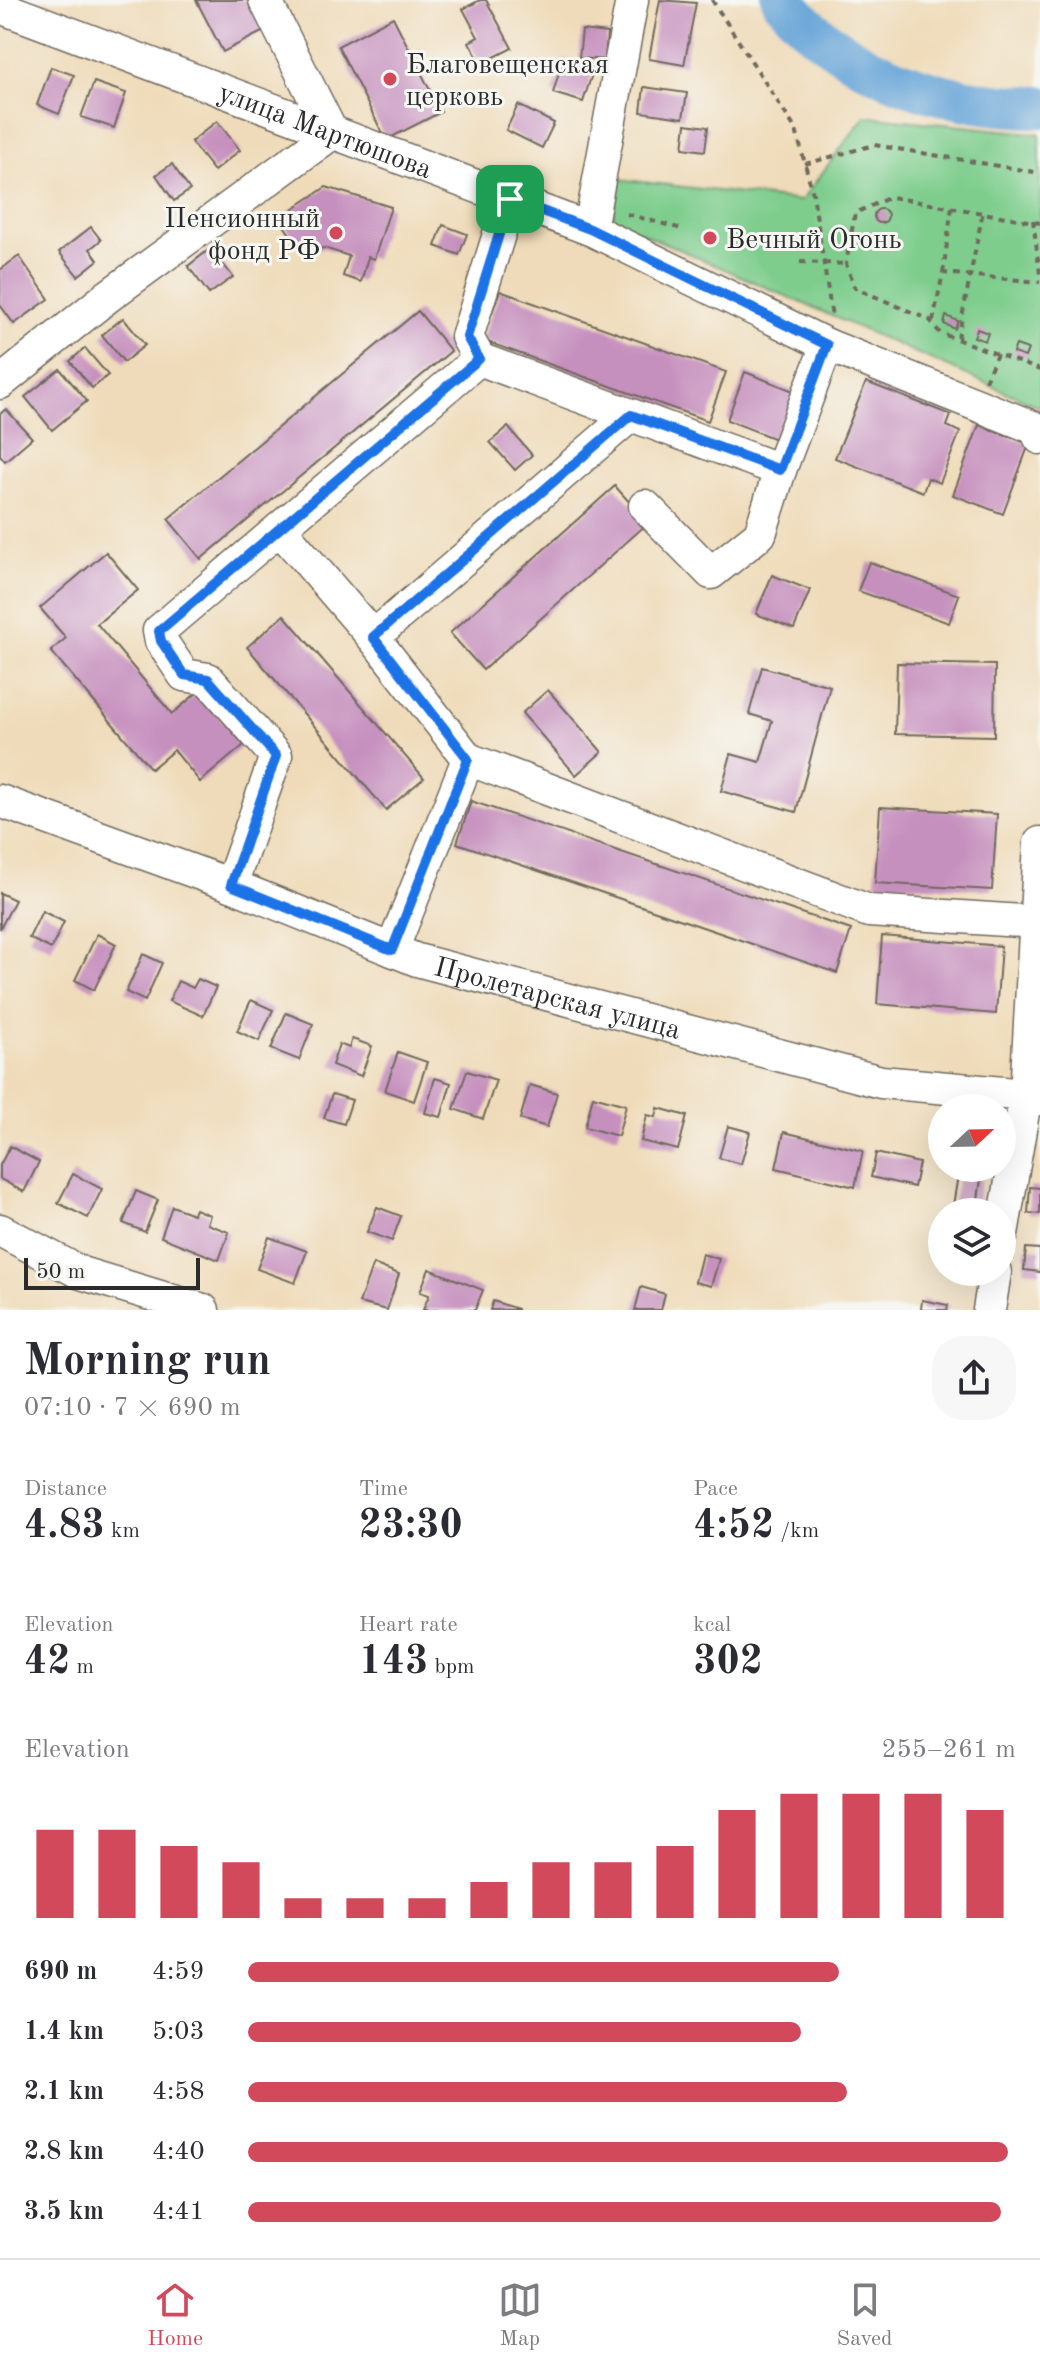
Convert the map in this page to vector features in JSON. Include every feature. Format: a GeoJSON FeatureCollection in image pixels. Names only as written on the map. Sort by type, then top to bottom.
{"type":"FeatureCollection","features":[{"type":"Feature","properties":{"kind":"street"},"geometry":{"type":"LineString","coordinates":[[0,383],[107,297],[332,133],[265,0]]}},
{"type":"Feature","properties":{"kind":"street"},"geometry":{"type":"LineString","coordinates":[[590,229],[632,0]]}},
{"type":"Feature","properties":{"kind":"street","name":"улица Мартюшова"},"geometry":{"type":"LineString","coordinates":[[0,7],[590,229],[827,345],[1035,428],[1040,438]]}},
{"type":"Feature","properties":{"kind":"street"},"geometry":{"type":"LineString","coordinates":[[510,199],[467,337],[479,359],[780,470]]}},
{"type":"Feature","properties":{"kind":"street"},"geometry":{"type":"LineString","coordinates":[[645,506],[711,573],[760,534],[780,470],[827,345]]}},
{"type":"Feature","properties":{"kind":"street"},"geometry":{"type":"LineString","coordinates":[[231,885],[276,756],[208,679],[184,675],[161,641],[159,631],[479,359]]}},
{"type":"Feature","properties":{"kind":"street"},"geometry":{"type":"LineString","coordinates":[[373,637],[631,415]]}},
{"type":"Feature","properties":{"kind":"street"},"geometry":{"type":"LineString","coordinates":[[280,529],[373,637],[468,759],[869,911],[1036,922]]}},
{"type":"Feature","properties":{"kind":"street"},"geometry":{"type":"LineString","coordinates":[[392,950],[468,759]]}},
{"type":"Feature","properties":{"kind":"street","name":"Пролетарская улица"},"geometry":{"type":"LineString","coordinates":[[0,801],[231,885],[417,960],[881,1082],[1033,1097]]}},
{"type":"Feature","properties":{"kind":"street"},"geometry":{"type":"LineString","coordinates":[[1010,1198],[1033,1097],[1040,843]]}},
{"type":"Feature","properties":{"kind":"street"},"geometry":{"type":"LineString","coordinates":[[0,1230],[81,1273],[203,1310]]}},
{"type":"Feature","properties":{"kind":"street"},"geometry":{"type":"LineString","coordinates":[[989,1310],[993,1286]]}},
{"type":"Feature","properties":{"kind":"path"},"geometry":{"type":"LineString","coordinates":[[712,0],[796,130],[805,164],[834,328],[827,345]]}},
{"type":"Feature","properties":{"kind":"path"},"geometry":{"type":"LineString","coordinates":[[805,164],[874,145],[1040,173]]}},
{"type":"Feature","properties":{"kind":"path"},"geometry":{"type":"LineString","coordinates":[[1040,223],[891,197],[855,213],[846,264],[855,288],[932,322],[940,333],[1040,370]]}},
{"type":"Feature","properties":{"kind":"path"},"geometry":{"type":"LineString","coordinates":[[932,322],[943,273],[952,206]]}},
{"type":"Feature","properties":{"kind":"path"},"geometry":{"type":"LineString","coordinates":[[958,339],[973,276],[983,211]]}},
{"type":"Feature","properties":{"kind":"path"},"geometry":{"type":"LineString","coordinates":[[630,215],[682,229]]}},
{"type":"Feature","properties":{"kind":"path"},"geometry":{"type":"LineString","coordinates":[[1033,220],[1040,274]]}},
{"type":"Feature","properties":{"kind":"path"},"geometry":{"type":"LineString","coordinates":[[800,262],[846,264]]}},
{"type":"Feature","properties":{"kind":"path"},"geometry":{"type":"LineString","coordinates":[[943,273],[1040,282]]}},
{"type":"Feature","properties":{"kind":"green space"},"geometry":{"type":"Polygon","coordinates":[[[865,116],[1040,134],[1040,407],[612,220],[619,179],[801,201],[865,116]]]}},
{"type":"Feature","properties":{"kind":"building"},"geometry":{"type":"Polygon","coordinates":[[[196,0],[248,0],[264,31],[223,52],[196,0]]]}},
{"type":"Feature","properties":{"kind":"building"},"geometry":{"type":"Polygon","coordinates":[[[486,0],[512,48],[481,64],[469,42],[478,37],[463,9],[486,0]]]}},
{"type":"Feature","properties":{"kind":"building"},"geometry":{"type":"Polygon","coordinates":[[[660,0],[696,3],[684,65],[649,59],[660,0]]]}},
{"type":"Feature","properties":{"kind":"building","name":"Благовещенская церковь"},"geometry":{"type":"Polygon","coordinates":[[[393,17],[441,112],[386,140],[338,46],[393,17]]]}},
{"type":"Feature","properties":{"kind":"building"},"geometry":{"type":"Polygon","coordinates":[[[582,30],[607,33],[605,60],[579,58],[582,30]]]}},
{"type":"Feature","properties":{"kind":"building"},"geometry":{"type":"Polygon","coordinates":[[[563,59],[594,68],[583,102],[553,93],[563,59]]]}},
{"type":"Feature","properties":{"kind":"building"},"geometry":{"type":"Polygon","coordinates":[[[51,67],[74,75],[59,114],[37,105],[51,67]]]}},
{"type":"Feature","properties":{"kind":"building"},"geometry":{"type":"Polygon","coordinates":[[[94,82],[126,93],[114,128],[81,117],[94,82]]]}},
{"type":"Feature","properties":{"kind":"building"},"geometry":{"type":"Polygon","coordinates":[[[644,87],[687,93],[683,118],[641,112],[644,87]]]}},
{"type":"Feature","properties":{"kind":"building"},"geometry":{"type":"Polygon","coordinates":[[[518,105],[554,123],[542,148],[506,130],[518,105]]]}},
{"type":"Feature","properties":{"kind":"building"},"geometry":{"type":"Polygon","coordinates":[[[217,121],[240,150],[214,171],[191,142],[217,121]]]}},
{"type":"Feature","properties":{"kind":"building"},"geometry":{"type":"Polygon","coordinates":[[[686,124],[708,127],[705,151],[683,148],[686,124]]]}},
{"type":"Feature","properties":{"kind":"building"},"geometry":{"type":"Polygon","coordinates":[[[172,164],[190,190],[174,201],[156,175],[172,164]]]}},
{"type":"Feature","properties":{"kind":"building","name":"Пенсионный фонд РФ"},"geometry":{"type":"Polygon","coordinates":[[[326,187],[391,207],[374,259],[368,257],[361,282],[343,276],[349,256],[324,248],[301,251],[279,218],[326,187]]]}},
{"type":"Feature","properties":{"kind":"building"},"geometry":{"type":"Polygon","coordinates":[[[881,209],[888,216],[881,223],[874,216],[881,209]]]}},
{"type":"Feature","properties":{"kind":"building"},"geometry":{"type":"Polygon","coordinates":[[[443,225],[467,234],[459,255],[435,246],[443,225]]]}},
{"type":"Feature","properties":{"kind":"building"},"geometry":{"type":"Polygon","coordinates":[[[91,227],[101,240],[90,249],[98,260],[78,276],[59,252],[91,227]]]}},
{"type":"Feature","properties":{"kind":"building"},"geometry":{"type":"Polygon","coordinates":[[[211,248],[233,277],[209,294],[188,266],[211,248]]]}},
{"type":"Feature","properties":{"kind":"building"},"geometry":{"type":"Polygon","coordinates":[[[19,256],[49,299],[14,324],[0,305],[0,270],[19,256]]]}},
{"type":"Feature","properties":{"kind":"building"},"geometry":{"type":"Polygon","coordinates":[[[500,291],[726,372],[708,421],[482,340],[500,291]]]}},
{"type":"Feature","properties":{"kind":"building"},"geometry":{"type":"Polygon","coordinates":[[[418,311],[451,351],[201,559],[168,519],[418,311]]]}},
{"type":"Feature","properties":{"kind":"building"},"geometry":{"type":"Polygon","coordinates":[[[946,316],[958,321],[955,329],[944,324],[946,316]]]}},
{"type":"Feature","properties":{"kind":"building"},"geometry":{"type":"Polygon","coordinates":[[[123,318],[145,345],[124,362],[102,335],[123,318]]]}},
{"type":"Feature","properties":{"kind":"building"},"geometry":{"type":"Polygon","coordinates":[[[977,329],[988,333],[985,341],[974,337],[977,329]]]}},
{"type":"Feature","properties":{"kind":"building"},"geometry":{"type":"Polygon","coordinates":[[[1016,345],[1028,349],[1025,357],[1013,353],[1016,345]]]}},
{"type":"Feature","properties":{"kind":"building"},"geometry":{"type":"Polygon","coordinates":[[[85,348],[108,375],[92,388],[70,361],[85,348]]]}},
{"type":"Feature","properties":{"kind":"building"},"geometry":{"type":"Polygon","coordinates":[[[60,369],[87,401],[52,430],[25,397],[60,369]]]}},
{"type":"Feature","properties":{"kind":"building"},"geometry":{"type":"Polygon","coordinates":[[[745,372],[809,397],[791,445],[727,420],[745,372]]]}},
{"type":"Feature","properties":{"kind":"building"},"geometry":{"type":"Polygon","coordinates":[[[866,382],[951,415],[947,426],[960,432],[940,483],[928,478],[923,492],[835,458],[866,382]]]}},
{"type":"Feature","properties":{"kind":"building"},"geometry":{"type":"Polygon","coordinates":[[[6,409],[32,438],[5,461],[0,455],[0,414],[6,409]]]}},
{"type":"Feature","properties":{"kind":"building"},"geometry":{"type":"Polygon","coordinates":[[[979,425],[1029,444],[1003,514],[953,495],[979,425]]]}},
{"type":"Feature","properties":{"kind":"building"},"geometry":{"type":"Polygon","coordinates":[[[508,427],[532,455],[515,470],[490,442],[508,427]]]}},
{"type":"Feature","properties":{"kind":"building"},"geometry":{"type":"Polygon","coordinates":[[[615,486],[648,523],[483,670],[450,633],[615,486]]]}},
{"type":"Feature","properties":{"kind":"building"},"geometry":{"type":"Polygon","coordinates":[[[106,552],[138,590],[97,624],[172,714],[198,692],[244,745],[200,782],[174,750],[151,769],[51,651],[66,638],[40,608],[106,552]]]}},
{"type":"Feature","properties":{"kind":"building"},"geometry":{"type":"Polygon","coordinates":[[[869,562],[959,595],[949,623],[858,591],[869,562]]]}},
{"type":"Feature","properties":{"kind":"building"},"geometry":{"type":"Polygon","coordinates":[[[772,575],[810,590],[794,629],[756,614],[772,575]]]}},
{"type":"Feature","properties":{"kind":"building"},"geometry":{"type":"Polygon","coordinates":[[[284,615],[424,778],[386,810],[247,647],[284,615]]]}},
{"type":"Feature","properties":{"kind":"building"},"geometry":{"type":"Polygon","coordinates":[[[897,663],[995,665],[994,736],[895,734],[897,663]]]}},
{"type":"Feature","properties":{"kind":"building"},"geometry":{"type":"Polygon","coordinates":[[[762,667],[830,686],[796,812],[721,791],[731,754],[760,762],[772,721],[749,714],[762,667]]]}},
{"type":"Feature","properties":{"kind":"building"},"geometry":{"type":"Polygon","coordinates":[[[548,690],[602,752],[576,775],[522,713],[548,690]]]}},
{"type":"Feature","properties":{"kind":"building"},"geometry":{"type":"Polygon","coordinates":[[[471,801],[851,930],[837,973],[457,843],[471,801]]]}},
{"type":"Feature","properties":{"kind":"building"},"geometry":{"type":"Polygon","coordinates":[[[880,807],[997,814],[992,890],[875,883],[880,807]]]}},
{"type":"Feature","properties":{"kind":"building"},"geometry":{"type":"Polygon","coordinates":[[[0,893],[15,900],[0,929],[0,893]]]}},
{"type":"Feature","properties":{"kind":"building"},"geometry":{"type":"Polygon","coordinates":[[[42,911],[64,922],[51,949],[29,938],[42,911]]]}},
{"type":"Feature","properties":{"kind":"building"},"geometry":{"type":"Polygon","coordinates":[[[97,934],[116,944],[94,990],[75,980],[97,934]]]}},
{"type":"Feature","properties":{"kind":"building"},"geometry":{"type":"Polygon","coordinates":[[[882,936],[1001,946],[996,1014],[877,1004],[882,936]]]}},
{"type":"Feature","properties":{"kind":"building"},"geometry":{"type":"Polygon","coordinates":[[[143,954],[162,963],[145,1001],[126,992],[143,954]]]}},
{"type":"Feature","properties":{"kind":"building"},"geometry":{"type":"Polygon","coordinates":[[[198,979],[216,987],[203,1016],[169,1001],[178,981],[193,988],[198,979]]]}},
{"type":"Feature","properties":{"kind":"building"},"geometry":{"type":"Polygon","coordinates":[[[251,1000],[273,1010],[259,1041],[237,1031],[251,1000]]]}},
{"type":"Feature","properties":{"kind":"building"},"geometry":{"type":"Polygon","coordinates":[[[286,1013],[313,1024],[299,1060],[271,1049],[286,1013]]]}},
{"type":"Feature","properties":{"kind":"building"},"geometry":{"type":"Polygon","coordinates":[[[352,1039],[372,1046],[361,1076],[332,1065],[339,1044],[349,1048],[352,1039]]]}},
{"type":"Feature","properties":{"kind":"building"},"geometry":{"type":"Polygon","coordinates":[[[398,1052],[427,1062],[414,1101],[385,1091],[398,1052]]]}},
{"type":"Feature","properties":{"kind":"building"},"geometry":{"type":"Polygon","coordinates":[[[467,1071],[496,1080],[483,1119],[454,1109],[467,1071]]]}},
{"type":"Feature","properties":{"kind":"building"},"geometry":{"type":"Polygon","coordinates":[[[435,1078],[451,1083],[441,1117],[425,1113],[435,1078]]]}},
{"type":"Feature","properties":{"kind":"building"},"geometry":{"type":"Polygon","coordinates":[[[530,1085],[557,1093],[547,1127],[520,1119],[530,1085]]]}},
{"type":"Feature","properties":{"kind":"building"},"geometry":{"type":"Polygon","coordinates":[[[332,1094],[352,1100],[344,1124],[324,1118],[332,1094]]]}},
{"type":"Feature","properties":{"kind":"building"},"geometry":{"type":"Polygon","coordinates":[[[593,1096],[626,1105],[618,1136],[585,1127],[593,1096]]]}},
{"type":"Feature","properties":{"kind":"building"},"geometry":{"type":"Polygon","coordinates":[[[658,1108],[687,1116],[678,1150],[641,1141],[647,1115],[656,1117],[658,1108]]]}},
{"type":"Feature","properties":{"kind":"building"},"geometry":{"type":"Polygon","coordinates":[[[728,1126],[750,1132],[741,1164],[719,1158],[728,1126]]]}},
{"type":"Feature","properties":{"kind":"building"},"geometry":{"type":"Polygon","coordinates":[[[784,1132],[863,1151],[855,1187],[776,1168],[784,1132]]]}},
{"type":"Feature","properties":{"kind":"building"},"geometry":{"type":"Polygon","coordinates":[[[10,1146],[39,1162],[24,1192],[0,1179],[0,1165],[10,1146]]]}},
{"type":"Feature","properties":{"kind":"building"},"geometry":{"type":"Polygon","coordinates":[[[876,1153],[919,1163],[914,1187],[871,1177],[876,1153]]]}},
{"type":"Feature","properties":{"kind":"building"},"geometry":{"type":"Polygon","coordinates":[[[73,1174],[102,1189],[88,1218],[58,1203],[73,1174]]]}},
{"type":"Feature","properties":{"kind":"building"},"geometry":{"type":"Polygon","coordinates":[[[957,1182],[981,1182],[978,1198],[954,1198],[957,1182]]]}},
{"type":"Feature","properties":{"kind":"building"},"geometry":{"type":"Polygon","coordinates":[[[1030,1187],[1040,1188],[1040,1214],[1028,1213],[1030,1187]]]}},
{"type":"Feature","properties":{"kind":"building"},"geometry":{"type":"Polygon","coordinates":[[[136,1191],[158,1200],[145,1232],[123,1223],[136,1191]]]}},
{"type":"Feature","properties":{"kind":"building"},"geometry":{"type":"Polygon","coordinates":[[[172,1206],[193,1214],[195,1209],[210,1215],[207,1224],[229,1232],[219,1260],[161,1237],[172,1206]]]}},
{"type":"Feature","properties":{"kind":"building"},"geometry":{"type":"Polygon","coordinates":[[[377,1207],[401,1216],[392,1241],[367,1232],[377,1207]]]}},
{"type":"Feature","properties":{"kind":"building"},"geometry":{"type":"Polygon","coordinates":[[[269,1237],[307,1251],[295,1283],[257,1269],[269,1237]]]}},
{"type":"Feature","properties":{"kind":"building"},"geometry":{"type":"Polygon","coordinates":[[[1026,1248],[1040,1249],[1040,1272],[1024,1270],[1026,1248]]]}},
{"type":"Feature","properties":{"kind":"building"},"geometry":{"type":"Polygon","coordinates":[[[702,1254],[719,1259],[711,1286],[695,1282],[702,1254]]]}},
{"type":"Feature","properties":{"kind":"building"},"geometry":{"type":"Polygon","coordinates":[[[373,1264],[399,1274],[387,1310],[359,1303],[373,1264]]]}},
{"type":"Feature","properties":{"kind":"building"},"geometry":{"type":"Polygon","coordinates":[[[429,1269],[483,1290],[475,1310],[423,1310],[429,1295],[420,1292],[429,1269]]]}},
{"type":"Feature","properties":{"kind":"building"},"geometry":{"type":"Polygon","coordinates":[[[641,1287],[665,1294],[661,1310],[635,1310],[641,1287]]]}},
{"type":"Feature","properties":{"kind":"building"},"geometry":{"type":"Polygon","coordinates":[[[922,1300],[948,1305],[947,1310],[921,1310],[922,1300]]]}},
{"type":"Feature","properties":{"kind":"building"},"geometry":{"type":"Polygon","coordinates":[[[493,1301],[517,1309],[517,1310],[490,1310],[493,1301]]]}},
{"type":"Feature","properties":{"kind":"waterway"},"geometry":{"type":"LineString","coordinates":[[782,0],[836,48],[899,81],[968,100],[1040,107]]}},
{"type":"Feature","properties":{"kind":"place","name":"Благовещенская церковь"},"geometry":{"type":"Point","coordinates":[390,79]}},
{"type":"Feature","properties":{"kind":"place","name":"Пенсионный фонд РФ"},"geometry":{"type":"Point","coordinates":[336,233]}},
{"type":"Feature","properties":{"kind":"place","name":"Вечный Огонь"},"geometry":{"type":"Point","coordinates":[710,238]}},
{"type":"Feature","properties":{"kind":"route"},"geometry":{"type":"LineString","coordinates":[[510,199],[590,229],[827,345],[780,470],[631,415],[373,637],[468,759],[392,950],[231,885],[276,756],[208,679],[184,675],[161,641],[159,631],[479,359],[467,337],[471,314],[510,199]]}}]}
